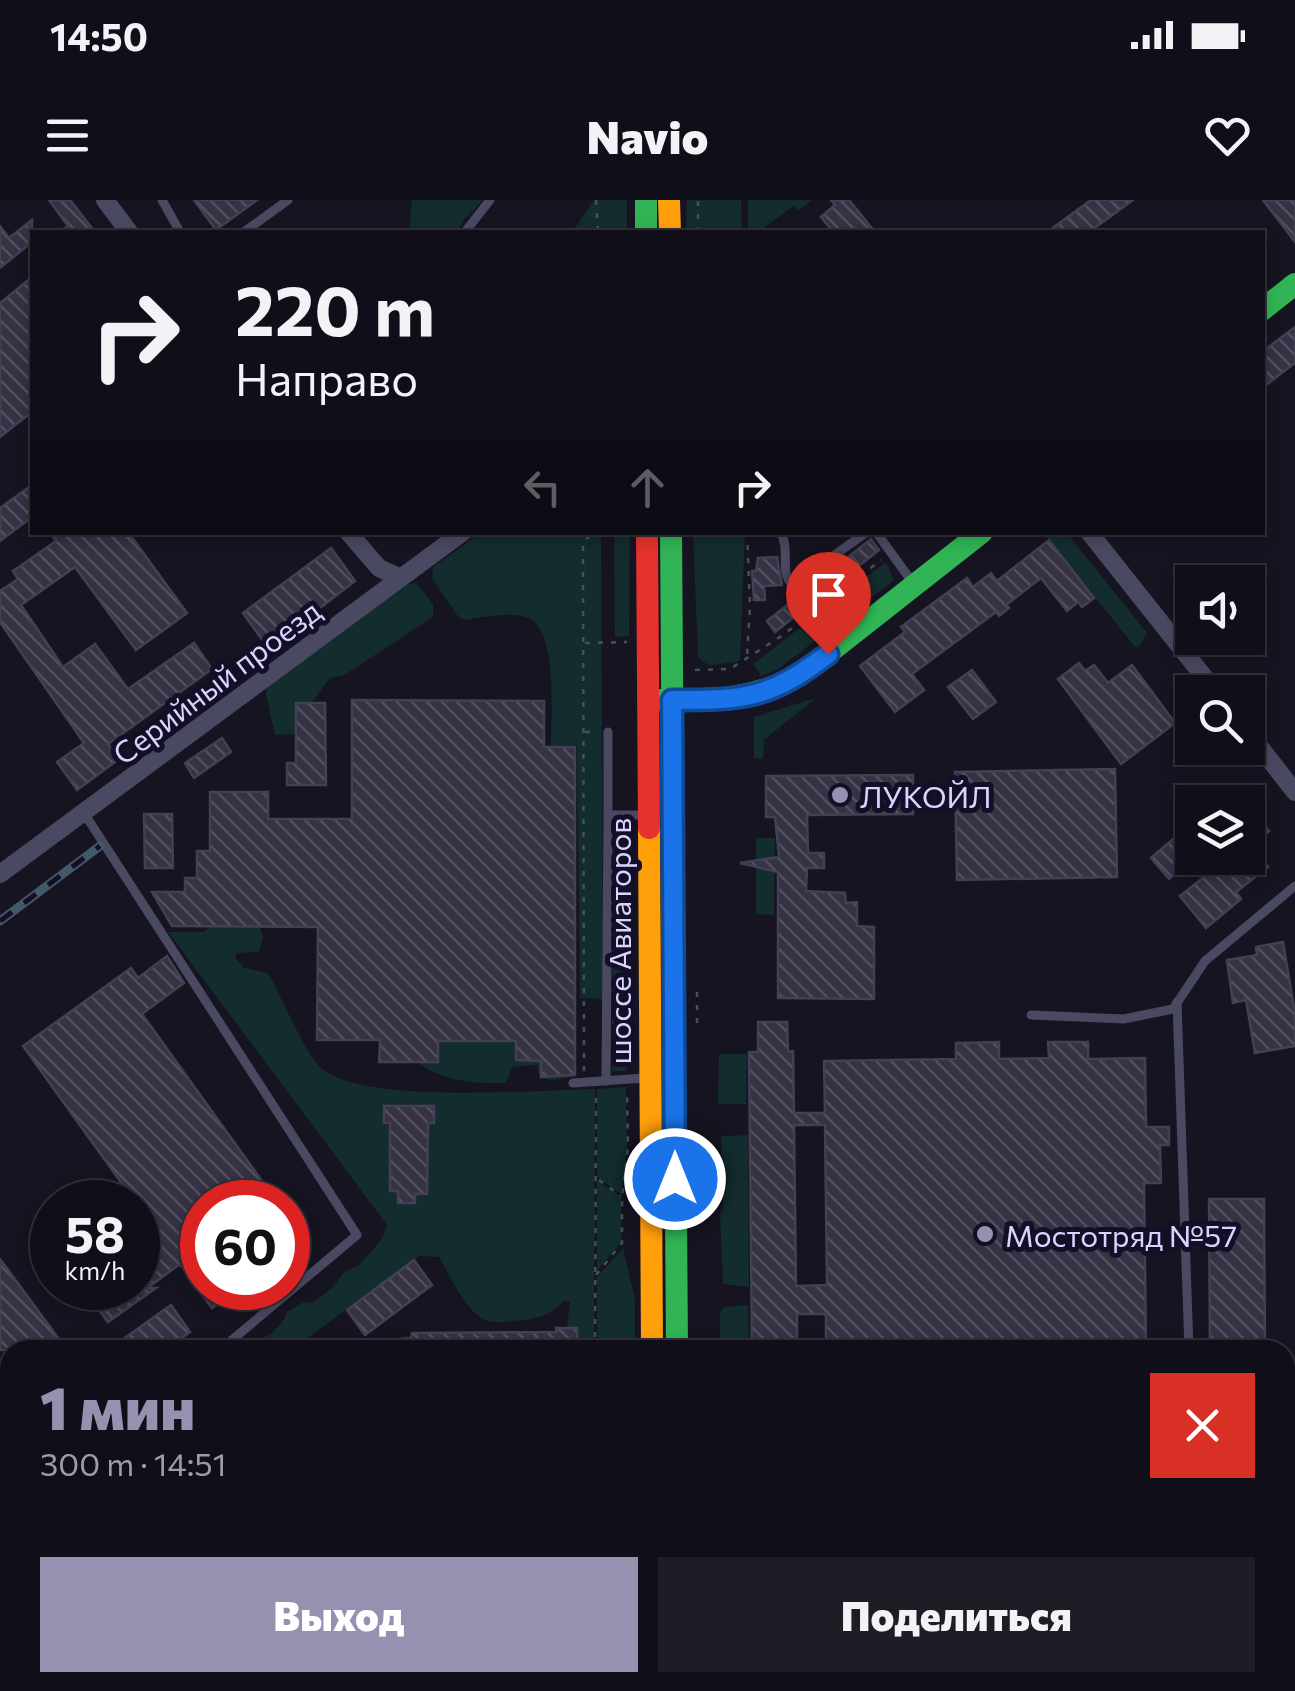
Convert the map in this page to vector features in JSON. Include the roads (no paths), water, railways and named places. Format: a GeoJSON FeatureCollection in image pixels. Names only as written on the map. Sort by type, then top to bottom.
{"type":"FeatureCollection","features":[{"type":"Feature","properties":{"kind":"main road"},"geometry":{"type":"LineString","coordinates":[[646,200],[646,230]]}},
{"type":"Feature","properties":{"kind":"main road"},"geometry":{"type":"LineString","coordinates":[[670,200],[670,230]]}},
{"type":"Feature","properties":{"kind":"main road"},"geometry":{"type":"LineString","coordinates":[[1265,308],[1295,284]]}},
{"type":"Feature","properties":{"kind":"main road","name":"шоссе Авиаторов"},"geometry":{"type":"LineString","coordinates":[[648,535],[647,815],[638,1079],[651,1340]]}},
{"type":"Feature","properties":{"kind":"main road","name":"шоссе Авиаторов"},"geometry":{"type":"LineString","coordinates":[[670,535],[677,1340]]}},
{"type":"Feature","properties":{"kind":"main road"},"geometry":{"type":"LineString","coordinates":[[646,699],[746,698],[773,690],[799,676],[978,535]]}},
{"type":"Feature","properties":{"kind":"street"},"geometry":{"type":"LineString","coordinates":[[105,200],[128,230]]}},
{"type":"Feature","properties":{"kind":"street"},"geometry":{"type":"LineString","coordinates":[[351,535],[379,568],[401,578]]}},
{"type":"Feature","properties":{"kind":"street","name":"Серийный проезд"},"geometry":{"type":"LineString","coordinates":[[0,874],[459,535]]}},
{"type":"Feature","properties":{"kind":"street"},"geometry":{"type":"LineString","coordinates":[[1090,535],[1202,675]]}},
{"type":"Feature","properties":{"kind":"street"},"geometry":{"type":"LineString","coordinates":[[1265,754],[1295,792]]}},
{"type":"Feature","properties":{"kind":"lane"},"geometry":{"type":"LineString","coordinates":[[162,200],[179,230]]}},
{"type":"Feature","properties":{"kind":"lane"},"geometry":{"type":"LineString","coordinates":[[247,230],[288,200]]}},
{"type":"Feature","properties":{"kind":"lane"},"geometry":{"type":"LineString","coordinates":[[467,230],[490,200]]}},
{"type":"Feature","properties":{"kind":"lane"},"geometry":{"type":"LineString","coordinates":[[782,535],[786,575],[792,585],[863,535]]}},
{"type":"Feature","properties":{"kind":"lane"},"geometry":{"type":"LineString","coordinates":[[878,535],[914,586]]}},
{"type":"Feature","properties":{"kind":"lane"},"geometry":{"type":"LineString","coordinates":[[602,1079],[608,732]]}},
{"type":"Feature","properties":{"kind":"lane"},"geometry":{"type":"LineString","coordinates":[[84,813],[357,1235],[232,1340]]}},
{"type":"Feature","properties":{"kind":"lane"},"geometry":{"type":"LineString","coordinates":[[608,815],[647,815]]}},
{"type":"Feature","properties":{"kind":"lane"},"geometry":{"type":"LineString","coordinates":[[1031,1016],[1124,1019],[1172,1009],[1206,961],[1295,886]]}},
{"type":"Feature","properties":{"kind":"lane"},"geometry":{"type":"LineString","coordinates":[[1177,1002],[1189,1340]]}},
{"type":"Feature","properties":{"kind":"lane"},"geometry":{"type":"LineString","coordinates":[[573,1083],[638,1079]]}},
{"type":"Feature","properties":{"kind":"railway"},"geometry":{"type":"LineString","coordinates":[[0,921],[100,846]]}},
{"type":"Feature","properties":{"kind":"place","name":"ЛУКОЙЛ"},"geometry":{"type":"Point","coordinates":[840,795]}},
{"type":"Feature","properties":{"kind":"place","name":"Мостотряд №57"},"geometry":{"type":"Point","coordinates":[985,1234]}}]}
